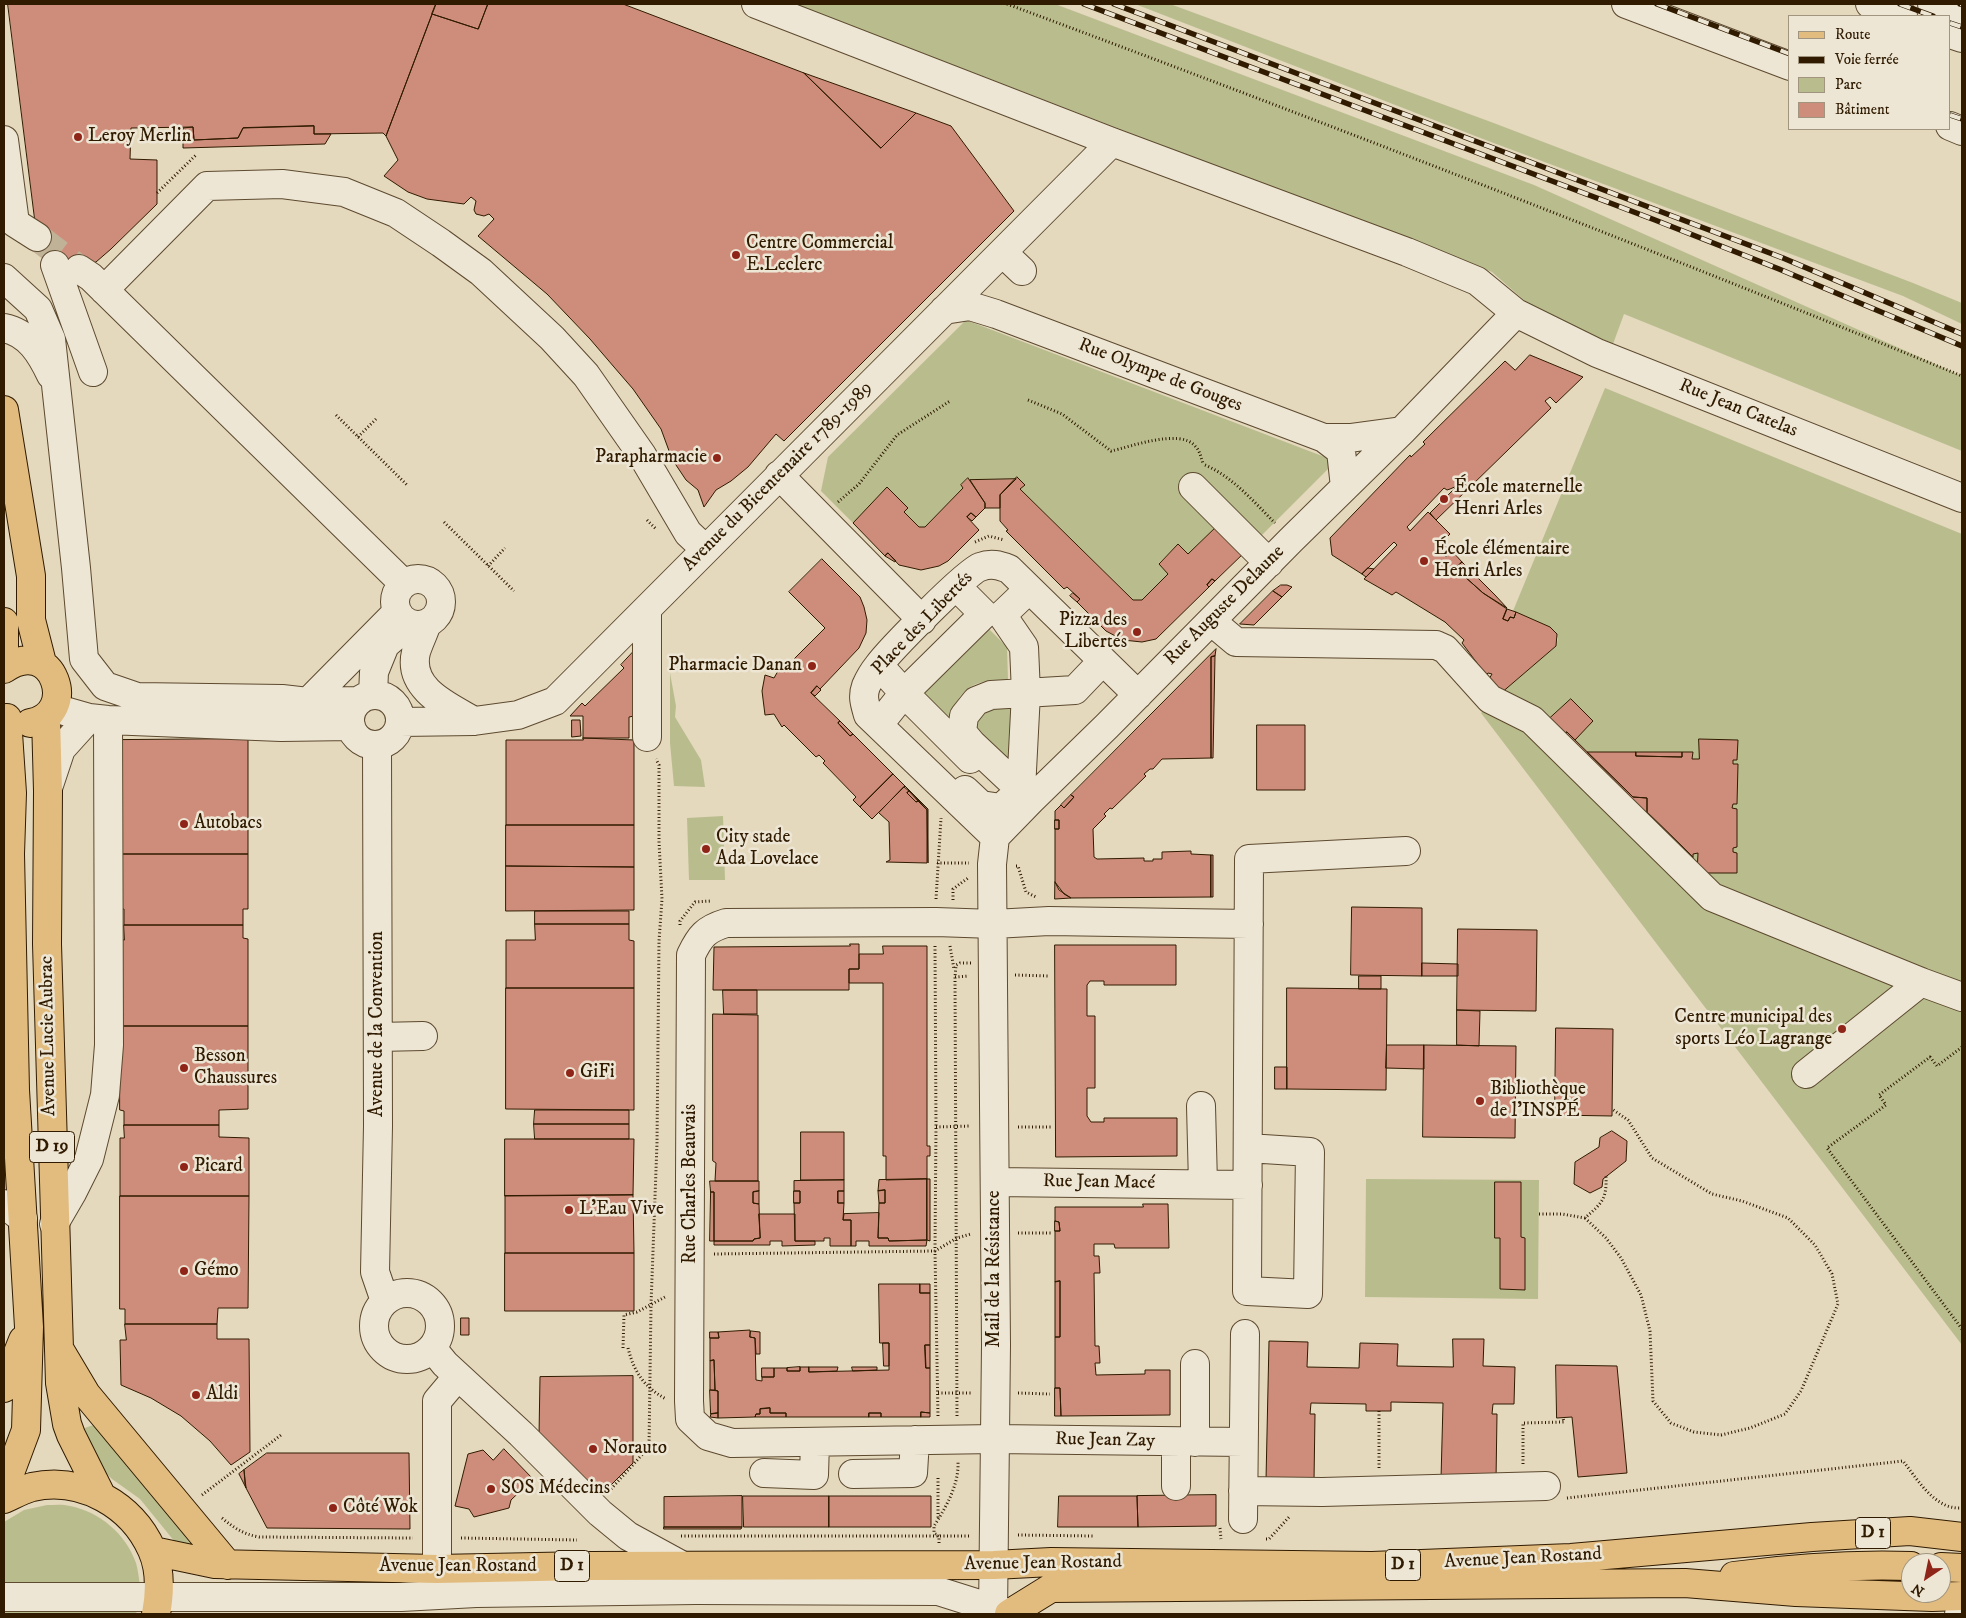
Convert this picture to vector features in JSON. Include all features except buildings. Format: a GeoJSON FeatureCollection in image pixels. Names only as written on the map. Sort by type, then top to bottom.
{"type":"FeatureCollection","features":[{"type":"Feature","properties":{"kind":"main road","name":"Avenue Lucie Aubrac"},"geometry":{"type":"LineString","coordinates":[[4,410],[31,576],[31,620],[42,663],[51,672],[57,683],[57,696],[50,712],[47,944],[60,1383],[67,1424],[101,1495]]}},
{"type":"Feature","properties":{"kind":"main road"},"geometry":{"type":"LineString","coordinates":[[4,622],[4,655]]}},
{"type":"Feature","properties":{"kind":"main road"},"geometry":{"type":"LineString","coordinates":[[4,669],[14,662],[28,659],[42,663]]}},
{"type":"Feature","properties":{"kind":"main road","name":"Avenue Lucie Aubrac"},"geometry":{"type":"LineString","coordinates":[[5,716],[16,722],[26,724],[36,722],[50,712]]}},
{"type":"Feature","properties":{"kind":"main road","name":"Avenue Lucie Aubrac"},"geometry":{"type":"LineString","coordinates":[[5,716],[12,793],[9,1099],[13,1211],[29,1327],[28,1417],[26,1430],[7,1481]]}},
{"type":"Feature","properties":{"kind":"main road"},"geometry":{"type":"LineString","coordinates":[[4,1388],[29,1327]]}},
{"type":"Feature","properties":{"kind":"main road"},"geometry":{"type":"LineString","coordinates":[[60,1349],[86,1394],[228,1565]]}},
{"type":"Feature","properties":{"kind":"main road"},"geometry":{"type":"LineString","coordinates":[[4,1499],[29,1488],[54,1485],[76,1487],[101,1495],[123,1509],[140,1528],[153,1551],[158,1574],[158,1606]]}},
{"type":"Feature","properties":{"kind":"main road","name":"Avenue Jean Rostand"},"geometry":{"type":"LineString","coordinates":[[153,1551],[228,1565],[437,1569],[994,1565],[1051,1562],[1372,1566],[1571,1558],[1822,1536],[1910,1531],[1962,1537]]}},
{"type":"Feature","properties":{"kind":"main road"},"geometry":{"type":"LineString","coordinates":[[1685,1583],[1792,1568],[1858,1565],[1901,1566]]}},
{"type":"Feature","properties":{"kind":"main road","name":"Avenue Jean Rostand"},"geometry":{"type":"LineString","coordinates":[[1003,1613],[1050,1588],[1685,1583],[1796,1592],[1932,1597],[1962,1596]]}},
{"type":"Feature","properties":{"kind":"street","name":"Rue Jean Catelas"},"geometry":{"type":"LineString","coordinates":[[756,4],[1112,142],[1407,252],[1477,281],[1516,313],[1597,353],[1962,498]]}},
{"type":"Feature","properties":{"kind":"street"},"geometry":{"type":"LineString","coordinates":[[1626,4],[1788,65]]}},
{"type":"Feature","properties":{"kind":"street"},"geometry":{"type":"LineString","coordinates":[[1870,4],[1900,15]]}},
{"type":"Feature","properties":{"kind":"street"},"geometry":{"type":"LineString","coordinates":[[1932,4],[1962,15]]}},
{"type":"Feature","properties":{"kind":"street"},"geometry":{"type":"LineString","coordinates":[[4,140],[15,223],[37,237]]}},
{"type":"Feature","properties":{"kind":"street","name":"Avenue du Bicentenaire 1789-1989"},"geometry":{"type":"LineString","coordinates":[[400,722],[474,721],[518,715],[555,701],[944,310],[1007,261],[1112,142]]}},
{"type":"Feature","properties":{"kind":"street"},"geometry":{"type":"LineString","coordinates":[[104,290],[207,186],[282,184],[344,192],[396,213],[481,272],[552,338],[586,374],[642,455],[688,533],[706,549]]}},
{"type":"Feature","properties":{"kind":"street"},"geometry":{"type":"LineString","coordinates":[[996,314],[985,293],[987,275],[1007,261]]}},
{"type":"Feature","properties":{"kind":"street"},"geometry":{"type":"LineString","coordinates":[[93,372],[67,267],[104,290],[404,584]]}},
{"type":"Feature","properties":{"kind":"street"},"geometry":{"type":"LineString","coordinates":[[4,278],[38,309],[51,339],[54,384],[76,568],[84,659],[105,686],[137,697],[282,699],[361,708]]}},
{"type":"Feature","properties":{"kind":"street","name":"Rue Olympe de Gouges"},"geometry":{"type":"LineString","coordinates":[[944,310],[970,306],[996,314],[1324,438],[1341,451],[1345,487]]}},
{"type":"Feature","properties":{"kind":"street","name":"Rue Auguste Delaune"},"geometry":{"type":"LineString","coordinates":[[996,837],[1402,431],[1516,313]]}},
{"type":"Feature","properties":{"kind":"street"},"geometry":{"type":"LineString","coordinates":[[4,328],[24,337],[40,353],[54,384]]}},
{"type":"Feature","properties":{"kind":"street","name":"Rue Olympe de Gouges"},"geometry":{"type":"LineString","coordinates":[[1324,438],[1350,438],[1402,431]]}},
{"type":"Feature","properties":{"kind":"street"},"geometry":{"type":"LineString","coordinates":[[1197,471],[1268,563]]}},
{"type":"Feature","properties":{"kind":"street"},"geometry":{"type":"LineString","coordinates":[[779,475],[922,620]]}},
{"type":"Feature","properties":{"kind":"street","name":"Place des Libertés"},"geometry":{"type":"LineString","coordinates":[[996,837],[868,715],[863,699],[867,685],[878,665],[969,573],[979,567],[995,564],[1009,569],[1138,695]]}},
{"type":"Feature","properties":{"kind":"street"},"geometry":{"type":"LineString","coordinates":[[308,702],[411,619],[435,618],[439,610],[440,601],[438,593],[426,581],[417,579],[404,584],[396,594],[395,603],[411,619],[416,654],[415,671],[420,682],[432,696],[474,721]]}},
{"type":"Feature","properties":{"kind":"street"},"geometry":{"type":"LineString","coordinates":[[962,592],[993,614],[1024,647],[1026,693],[1018,794]]}},
{"type":"Feature","properties":{"kind":"street"},"geometry":{"type":"LineString","coordinates":[[884,718],[904,693],[993,614],[1023,595]]}},
{"type":"Feature","properties":{"kind":"street"},"geometry":{"type":"LineString","coordinates":[[647,609],[647,737]]}},
{"type":"Feature","properties":{"kind":"street"},"geometry":{"type":"LineString","coordinates":[[50,712],[98,719],[281,727],[361,708],[386,698],[393,702],[399,713],[400,722],[396,735],[387,742],[377,745],[363,742],[356,736],[361,708],[385,645],[411,619]]}},
{"type":"Feature","properties":{"kind":"street"},"geometry":{"type":"LineString","coordinates":[[1211,621],[1236,642],[1436,645],[1446,649],[1490,699],[1532,720],[1712,897],[1920,982],[1962,997]]}},
{"type":"Feature","properties":{"kind":"street"},"geometry":{"type":"LineString","coordinates":[[1018,794],[962,732],[964,716],[976,701],[991,695],[1075,690],[1096,668]]}},
{"type":"Feature","properties":{"kind":"street"},"geometry":{"type":"LineString","coordinates":[[884,670],[904,693],[972,784],[1018,794]]}},
{"type":"Feature","properties":{"kind":"street"},"geometry":{"type":"LineString","coordinates":[[48,791],[61,749],[98,719]]}},
{"type":"Feature","properties":{"kind":"street"},"geometry":{"type":"LineString","coordinates":[[54,1224],[89,1159],[105,1094],[109,1045],[98,719]]}},
{"type":"Feature","properties":{"kind":"street","name":"Avenue de la Convention"},"geometry":{"type":"LineString","coordinates":[[377,745],[378,1037],[375,1272],[385,1301]]}},
{"type":"Feature","properties":{"kind":"street"},"geometry":{"type":"LineString","coordinates":[[994,924],[992,864],[996,837]]}},
{"type":"Feature","properties":{"kind":"street"},"geometry":{"type":"LineString","coordinates":[[1248,1148],[1310,1152],[1308,1294],[1248,1291],[1248,1148],[1249,859],[1406,851]]}},
{"type":"Feature","properties":{"kind":"street","name":"Rue Charles Beauvais"},"geometry":{"type":"LineString","coordinates":[[995,1439],[732,1443],[708,1436],[690,1419],[691,955],[698,940],[712,927],[726,923],[936,922],[994,924],[1049,921],[1249,924]]}},
{"type":"Feature","properties":{"kind":"street","name":"Mail de la Résistance"},"geometry":{"type":"LineString","coordinates":[[994,924],[994,1565],[1003,1613]]}},
{"type":"Feature","properties":{"kind":"street"},"geometry":{"type":"LineString","coordinates":[[1806,1074],[1920,982]]}},
{"type":"Feature","properties":{"kind":"street"},"geometry":{"type":"LineString","coordinates":[[378,1037],[423,1036]]}},
{"type":"Feature","properties":{"kind":"street"},"geometry":{"type":"LineString","coordinates":[[1201,1106],[1203,1184]]}},
{"type":"Feature","properties":{"kind":"street","name":"Rue Jean Macé"},"geometry":{"type":"LineString","coordinates":[[995,1182],[1248,1185]]}},
{"type":"Feature","properties":{"kind":"street"},"geometry":{"type":"LineString","coordinates":[[414,1294],[431,1304],[439,1320],[440,1330],[432,1348],[415,1358],[405,1360],[386,1352],[375,1336],[374,1327],[375,1317],[385,1301],[394,1296],[414,1294]]}},
{"type":"Feature","properties":{"kind":"street"},"geometry":{"type":"LineString","coordinates":[[1232,1523],[1243,1492],[1245,1334]]}},
{"type":"Feature","properties":{"kind":"street"},"geometry":{"type":"LineString","coordinates":[[432,1348],[458,1376],[521,1434],[600,1513],[628,1536],[683,1566]]}},
{"type":"Feature","properties":{"kind":"street"},"geometry":{"type":"LineString","coordinates":[[1176,1486],[1196,1442],[1195,1364]]}},
{"type":"Feature","properties":{"kind":"street"},"geometry":{"type":"LineString","coordinates":[[437,1569],[437,1401],[458,1376]]}},
{"type":"Feature","properties":{"kind":"street","name":"Rue Jean Zay"},"geometry":{"type":"LineString","coordinates":[[995,1439],[1243,1442]]}},
{"type":"Feature","properties":{"kind":"street"},"geometry":{"type":"LineString","coordinates":[[853,1474],[914,1474],[914,1440]]}},
{"type":"Feature","properties":{"kind":"street"},"geometry":{"type":"LineString","coordinates":[[764,1473],[814,1475],[815,1442]]}},
{"type":"Feature","properties":{"kind":"street"},"geometry":{"type":"LineString","coordinates":[[1243,1492],[1378,1491],[1544,1486]]}},
{"type":"Feature","properties":{"kind":"street"},"geometry":{"type":"LineString","coordinates":[[4,1597],[158,1606],[476,1593],[696,1590],[938,1590],[1003,1613]]}},
{"type":"Feature","properties":{"kind":"street"},"geometry":{"type":"LineString","coordinates":[[1958,1614],[1962,1609]]}},
{"type":"Feature","properties":{"kind":"path"},"geometry":{"type":"LineString","coordinates":[[1007,4],[1159,60],[1468,180],[1758,293],[1962,376]]}},
{"type":"Feature","properties":{"kind":"path"},"geometry":{"type":"LineString","coordinates":[[157,193],[197,154]]}},
{"type":"Feature","properties":{"kind":"path"},"geometry":{"type":"LineString","coordinates":[[1028,400],[1062,414],[1111,451],[1138,443],[1161,440],[1184,439],[1194,444],[1201,454],[1197,471],[1216,469],[1280,528]]}},
{"type":"Feature","properties":{"kind":"path"},"geometry":{"type":"LineString","coordinates":[[834,506],[859,484],[897,435],[950,401]]}},
{"type":"Feature","properties":{"kind":"path"},"geometry":{"type":"LineString","coordinates":[[336,415],[407,485]]}},
{"type":"Feature","properties":{"kind":"path"},"geometry":{"type":"LineString","coordinates":[[358,437],[376,419]]}},
{"type":"Feature","properties":{"kind":"path"},"geometry":{"type":"LineString","coordinates":[[647,520],[654,528]]}},
{"type":"Feature","properties":{"kind":"path"},"geometry":{"type":"LineString","coordinates":[[444,522],[514,591]]}},
{"type":"Feature","properties":{"kind":"path"},"geometry":{"type":"LineString","coordinates":[[488,566],[505,548]]}},
{"type":"Feature","properties":{"kind":"path"},"geometry":{"type":"LineString","coordinates":[[606,1494],[649,1447],[651,1305],[658,1143],[659,941],[662,899],[659,842],[659,765],[647,737]]}},
{"type":"Feature","properties":{"kind":"path"},"geometry":{"type":"LineString","coordinates":[[936,906],[941,815]]}},
{"type":"Feature","properties":{"kind":"path"},"geometry":{"type":"LineString","coordinates":[[937,862],[971,864]]}},
{"type":"Feature","properties":{"kind":"path"},"geometry":{"type":"LineString","coordinates":[[1012,865],[1018,866],[1026,892],[1041,899]]}},
{"type":"Feature","properties":{"kind":"path"},"geometry":{"type":"LineString","coordinates":[[935,942],[935,1251],[938,1421]]}},
{"type":"Feature","properties":{"kind":"path"},"geometry":{"type":"LineString","coordinates":[[1007,975],[1050,976]]}},
{"type":"Feature","properties":{"kind":"path"},"geometry":{"type":"LineString","coordinates":[[955,977],[957,1420]]}},
{"type":"Feature","properties":{"kind":"path"},"geometry":{"type":"LineString","coordinates":[[1962,1047],[1937,1066],[1930,1058],[1879,1095],[1886,1104],[1827,1148],[1962,1329]]}},
{"type":"Feature","properties":{"kind":"path"},"geometry":{"type":"LineString","coordinates":[[1539,1214],[1562,1214],[1585,1218],[1606,1238],[1621,1258],[1641,1295],[1650,1331],[1653,1401],[1671,1423],[1694,1432],[1721,1435],[1750,1428],[1784,1414],[1801,1391],[1838,1304],[1832,1274],[1815,1245],[1788,1218],[1742,1200],[1712,1194],[1652,1158],[1638,1133],[1628,1120],[1612,1109]]}},
{"type":"Feature","properties":{"kind":"path"},"geometry":{"type":"LineString","coordinates":[[936,1127],[979,1127]]}},
{"type":"Feature","properties":{"kind":"path"},"geometry":{"type":"LineString","coordinates":[[1015,1127],[1052,1127]]}},
{"type":"Feature","properties":{"kind":"path"},"geometry":{"type":"LineString","coordinates":[[1585,1218],[1602,1203],[1607,1192],[1606,1176]]}},
{"type":"Feature","properties":{"kind":"path"},"geometry":{"type":"LineString","coordinates":[[691,1254],[935,1251],[957,1238],[976,1232]]}},
{"type":"Feature","properties":{"kind":"path"},"geometry":{"type":"LineString","coordinates":[[1015,1233],[1052,1233]]}},
{"type":"Feature","properties":{"kind":"path"},"geometry":{"type":"LineString","coordinates":[[669,1401],[651,1390],[632,1367],[625,1348],[624,1315],[637,1312],[663,1297],[671,1296]]}},
{"type":"Feature","properties":{"kind":"path"},"geometry":{"type":"LineString","coordinates":[[938,1393],[976,1393]]}},
{"type":"Feature","properties":{"kind":"path"},"geometry":{"type":"LineString","coordinates":[[1016,1393],[1050,1394]]}},
{"type":"Feature","properties":{"kind":"path"},"geometry":{"type":"LineString","coordinates":[[1378,1491],[1379,1411]]}},
{"type":"Feature","properties":{"kind":"path"},"geometry":{"type":"LineString","coordinates":[[1544,1486],[1529,1476],[1523,1465],[1523,1423],[1564,1422],[1563,1418]]}},
{"type":"Feature","properties":{"kind":"path"},"geometry":{"type":"LineString","coordinates":[[202,1496],[281,1435]]}},
{"type":"Feature","properties":{"kind":"path"},"geometry":{"type":"LineString","coordinates":[[939,1536],[934,1533],[934,1526],[954,1488],[958,1469],[958,1456]]}},
{"type":"Feature","properties":{"kind":"path"},"geometry":{"type":"LineString","coordinates":[[938,1472],[938,1519]]}},
{"type":"Feature","properties":{"kind":"path"},"geometry":{"type":"LineString","coordinates":[[196,1488],[208,1503]]}},
{"type":"Feature","properties":{"kind":"path"},"geometry":{"type":"LineString","coordinates":[[220,1516],[243,1534],[259,1537],[418,1538]]}},
{"type":"Feature","properties":{"kind":"path"},"geometry":{"type":"LineString","coordinates":[[1221,1539],[1232,1523]]}},
{"type":"Feature","properties":{"kind":"path"},"geometry":{"type":"LineString","coordinates":[[673,1536],[969,1536]]}},
{"type":"Feature","properties":{"kind":"path"},"geometry":{"type":"LineString","coordinates":[[939,1536],[939,1545]]}},
{"type":"Feature","properties":{"kind":"path"},"geometry":{"type":"LineString","coordinates":[[453,1538],[583,1540]]}},
{"type":"Feature","properties":{"kind":"green space"},"geometry":{"type":"Polygon","coordinates":[[[795,4],[1055,4],[1534,185],[1962,376],[1962,451],[1624,314],[1613,344],[1534,309],[1492,272],[795,4]]]}},
{"type":"Feature","properties":{"kind":"green space"},"geometry":{"type":"Polygon","coordinates":[[[1135,4],[1170,4],[1491,122],[1913,283],[1962,303],[1962,324],[1903,296],[1483,139],[1135,4]]]}},
{"type":"Feature","properties":{"kind":"green space"},"geometry":{"type":"Polygon","coordinates":[[[966,320],[1330,459],[1331,466],[1258,539],[1219,524],[1188,554],[1178,544],[1159,563],[1168,574],[1142,600],[1133,600],[1020,489],[1024,484],[1018,478],[970,480],[967,478],[961,485],[963,488],[925,527],[919,527],[904,512],[908,508],[888,488],[853,523],[821,491],[828,457],[966,320]]]}},
{"type":"Feature","properties":{"kind":"green space","name":"Centre municipal des sports Léo Lagrange"},"geometry":{"type":"Polygon","coordinates":[[[1605,388],[1962,534],[1962,1345],[1481,713],[1500,694],[1556,646],[1558,639],[1555,631],[1513,611],[1605,388]]]}},
{"type":"Feature","properties":{"kind":"green space"},"geometry":{"type":"Polygon","coordinates":[[[984,624],[1007,647],[1008,680],[985,681],[969,688],[957,701],[949,723],[917,694],[984,624]]]}},
{"type":"Feature","properties":{"kind":"green space"},"geometry":{"type":"Polygon","coordinates":[[[670,673],[676,706],[675,717],[701,760],[705,787],[674,786],[670,743],[670,673]]]}},
{"type":"Feature","properties":{"kind":"green space"},"geometry":{"type":"Polygon","coordinates":[[[1012,702],[1010,762],[973,733],[980,708],[1012,702]]]}},
{"type":"Feature","properties":{"kind":"green space","name":"City stade Ada Lovelace"},"geometry":{"type":"Polygon","coordinates":[[[723,816],[725,880],[689,880],[687,818],[723,816]]]}},
{"type":"Feature","properties":{"kind":"green space"},"geometry":{"type":"Polygon","coordinates":[[[1366,1179],[1539,1180],[1538,1299],[1365,1297],[1366,1179]]]}},
{"type":"Feature","properties":{"kind":"green space"},"geometry":{"type":"Polygon","coordinates":[[[102,1422],[208,1550],[184,1546],[175,1542],[140,1499],[112,1479],[99,1466],[79,1430],[102,1422]]]}},
{"type":"Feature","properties":{"kind":"green space"},"geometry":{"type":"Polygon","coordinates":[[[47,1505],[64,1505],[81,1509],[92,1513],[110,1526],[119,1534],[132,1552],[137,1566],[140,1586],[4,1586],[4,1522],[24,1510],[47,1505]]]}},
{"type":"Feature","properties":{"kind":"green space"},"geometry":{"type":"Polygon","coordinates":[[[4,1609],[137,1610],[136,1614],[4,1614],[4,1609]]]}},
{"type":"Feature","properties":{"kind":"tunnel"},"geometry":{"type":"LineString","coordinates":[[37,237],[79,269]]}},
{"type":"Feature","properties":{"kind":"railway"},"geometry":{"type":"LineString","coordinates":[[1084,4],[1655,220],[1779,269],[1962,346]]}},
{"type":"Feature","properties":{"kind":"railway"},"geometry":{"type":"LineString","coordinates":[[1114,4],[1783,258],[1962,334]]}},
{"type":"Feature","properties":{"kind":"railway"},"geometry":{"type":"LineString","coordinates":[[1657,4],[1788,53]]}},
{"type":"Feature","properties":{"kind":"railway"},"geometry":{"type":"LineString","coordinates":[[1900,4],[1930,15]]}},
{"type":"Feature","properties":{"kind":"railway"},"geometry":{"type":"LineString","coordinates":[[1951,23],[1962,27]]}},
{"type":"Feature","properties":{"kind":"railway"},"geometry":{"type":"LineString","coordinates":[[1951,115],[1962,119]]}},
{"type":"Feature","properties":{"kind":"place","name":"Leroy Merlin"},"geometry":{"type":"Point","coordinates":[78,137]}},
{"type":"Feature","properties":{"kind":"place","name":"Centre Commercial E.Leclerc"},"geometry":{"type":"Point","coordinates":[736,255]}},
{"type":"Feature","properties":{"kind":"place","name":"Parapharmacie"},"geometry":{"type":"Point","coordinates":[717,458]}},
{"type":"Feature","properties":{"kind":"place","name":"École maternelle Henri Arles"},"geometry":{"type":"Point","coordinates":[1444,499]}},
{"type":"Feature","properties":{"kind":"place","name":"École élémentaire Henri Arles"},"geometry":{"type":"Point","coordinates":[1424,561]}},
{"type":"Feature","properties":{"kind":"place","name":"Pizza des Libertés"},"geometry":{"type":"Point","coordinates":[1137,632]}},
{"type":"Feature","properties":{"kind":"place","name":"Pharmacie Danan"},"geometry":{"type":"Point","coordinates":[812,666]}},
{"type":"Feature","properties":{"kind":"place","name":"Autobacs"},"geometry":{"type":"Point","coordinates":[184,824]}},
{"type":"Feature","properties":{"kind":"place","name":"City stade Ada Lovelace"},"geometry":{"type":"Point","coordinates":[706,849]}},
{"type":"Feature","properties":{"kind":"place","name":"Centre municipal des sports Léo Lagrange"},"geometry":{"type":"Point","coordinates":[1842,1029]}},
{"type":"Feature","properties":{"kind":"place","name":"Besson Chaussures"},"geometry":{"type":"Point","coordinates":[184,1068]}},
{"type":"Feature","properties":{"kind":"place","name":"GiFi"},"geometry":{"type":"Point","coordinates":[570,1073]}},
{"type":"Feature","properties":{"kind":"place","name":"Bibliothèque de l’INSPÉ"},"geometry":{"type":"Point","coordinates":[1480,1101]}},
{"type":"Feature","properties":{"kind":"place","name":"Picard"},"geometry":{"type":"Point","coordinates":[184,1167]}},
{"type":"Feature","properties":{"kind":"place","name":"L'Eau Vive"},"geometry":{"type":"Point","coordinates":[569,1210]}},
{"type":"Feature","properties":{"kind":"place","name":"Gémo"},"geometry":{"type":"Point","coordinates":[184,1271]}},
{"type":"Feature","properties":{"kind":"place","name":"Aldi"},"geometry":{"type":"Point","coordinates":[196,1395]}},
{"type":"Feature","properties":{"kind":"place","name":"Norauto"},"geometry":{"type":"Point","coordinates":[593,1449]}},
{"type":"Feature","properties":{"kind":"place","name":"SOS Médecins"},"geometry":{"type":"Point","coordinates":[491,1489]}},
{"type":"Feature","properties":{"kind":"place","name":"Côté Wok"},"geometry":{"type":"Point","coordinates":[333,1508]}}]}
